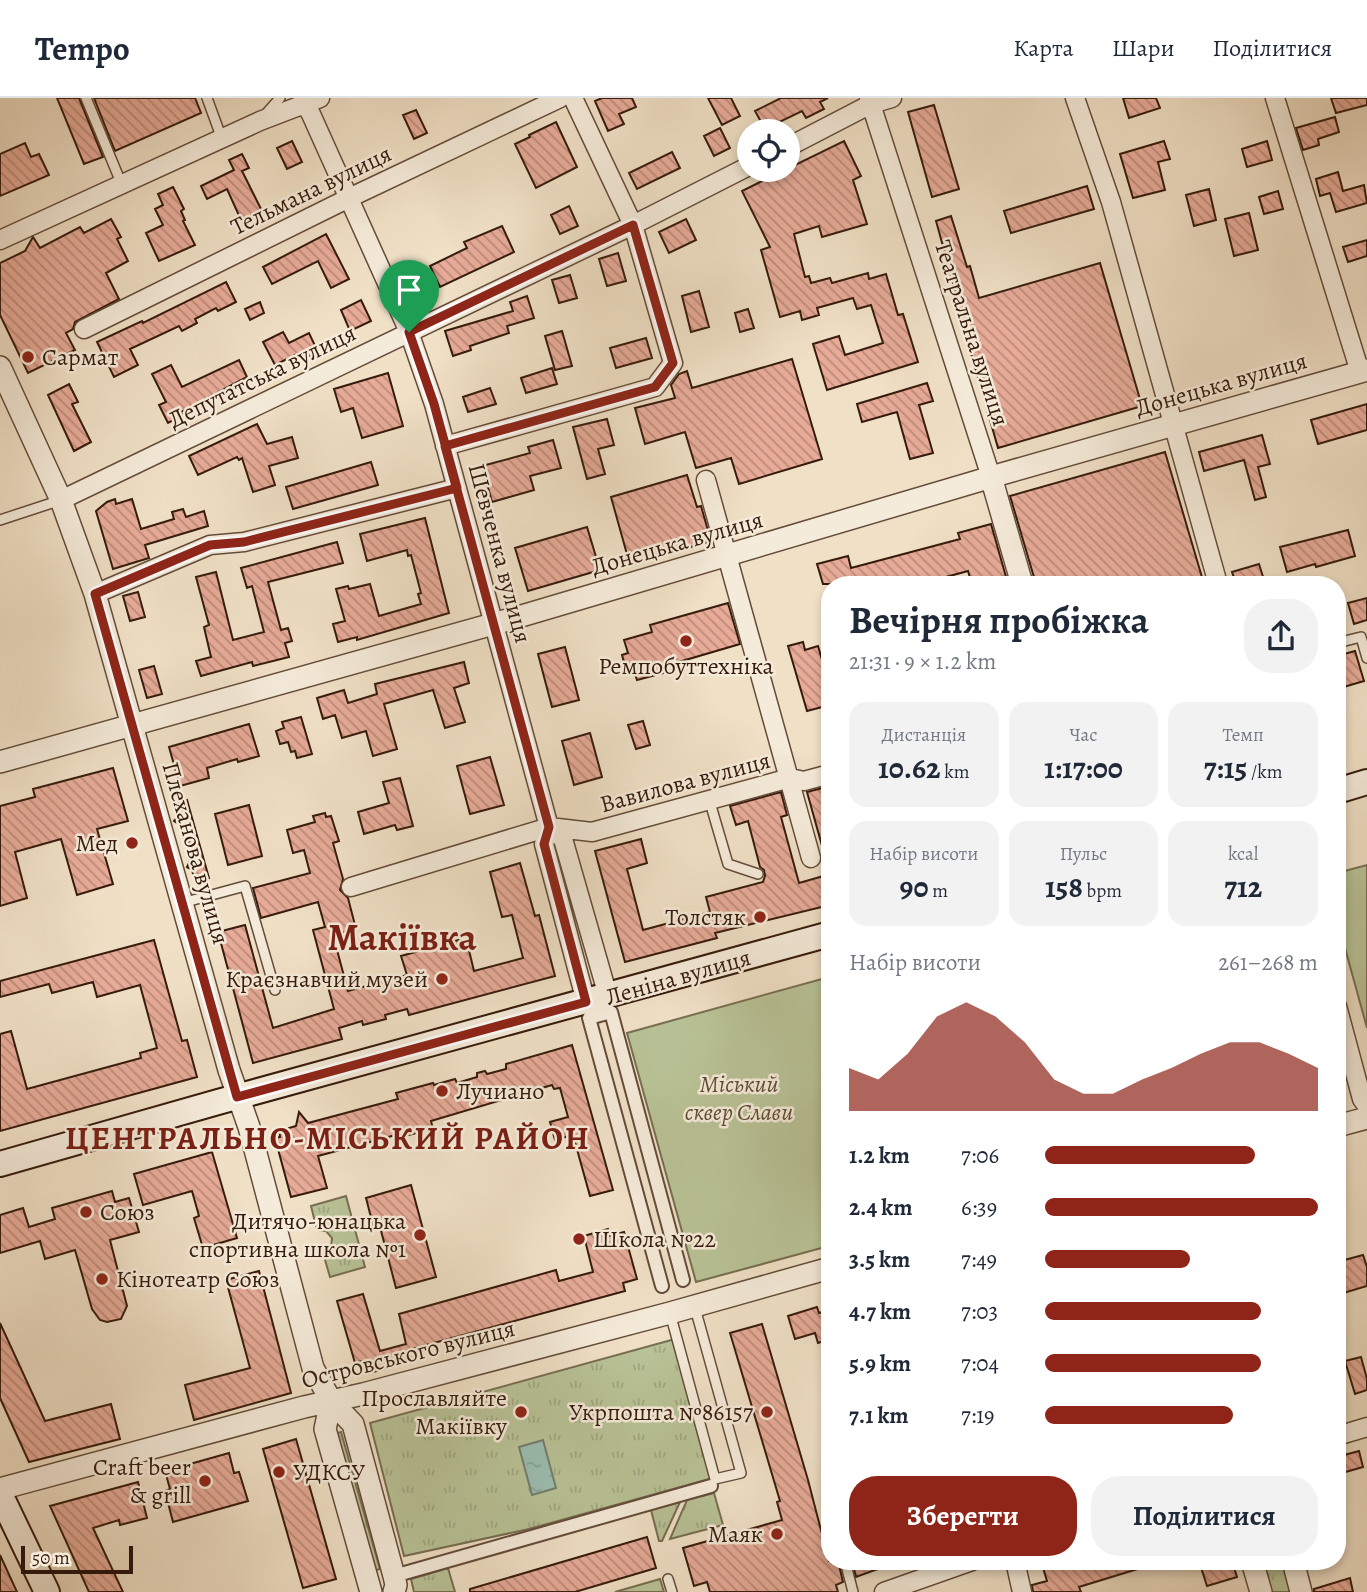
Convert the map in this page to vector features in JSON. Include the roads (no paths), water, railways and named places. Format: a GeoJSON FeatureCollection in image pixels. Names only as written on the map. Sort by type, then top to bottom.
{"type":"FeatureCollection","features":[{"type":"Feature","properties":{"kind":"main road"},"geometry":{"type":"LineString","coordinates":[[1346,788],[1367,782]]}},
{"type":"Feature","properties":{"kind":"main road","name":"Леніна вулиця"},"geometry":{"type":"LineString","coordinates":[[0,1164],[821,937]]}},
{"type":"Feature","properties":{"kind":"main road"},"geometry":{"type":"LineString","coordinates":[[0,1492],[47,1592]]}},
{"type":"Feature","properties":{"kind":"street","name":"Тельмана вулиця"},"geometry":{"type":"LineString","coordinates":[[84,330],[349,198],[560,98]]}},
{"type":"Feature","properties":{"kind":"street"},"geometry":{"type":"LineString","coordinates":[[445,446],[655,387],[673,363],[633,225],[573,98]]}},
{"type":"Feature","properties":{"kind":"street"},"geometry":{"type":"LineString","coordinates":[[800,140],[870,101],[892,98]]}},
{"type":"Feature","properties":{"kind":"street"},"geometry":{"type":"LineString","coordinates":[[1075,98],[1111,202],[1216,576]]}},
{"type":"Feature","properties":{"kind":"street"},"geometry":{"type":"LineString","coordinates":[[1275,98],[1364,370]]}},
{"type":"Feature","properties":{"kind":"street","name":"Театральна вулиця"},"geometry":{"type":"LineString","coordinates":[[870,101],[992,477],[1020,576]]}},
{"type":"Feature","properties":{"kind":"street"},"geometry":{"type":"LineString","coordinates":[[0,240],[260,121],[313,102]]}},
{"type":"Feature","properties":{"kind":"street","name":"Шевченка вулиця"},"geometry":{"type":"LineString","coordinates":[[313,102],[349,198],[409,332],[434,404],[549,827],[544,844],[597,999]]}},
{"type":"Feature","properties":{"kind":"street","name":"Депутатська вулиця"},"geometry":{"type":"LineString","coordinates":[[61,500],[633,225],[737,172]]}},
{"type":"Feature","properties":{"kind":"street","name":"Плеханова вулиця"},"geometry":{"type":"LineString","coordinates":[[0,367],[61,500],[95,594],[237,1097],[246,1118],[313,1367],[331,1401],[353,1424],[395,1586]]}},
{"type":"Feature","properties":{"kind":"street","name":"Донецька вулиця"},"geometry":{"type":"LineString","coordinates":[[0,762],[493,624],[1364,370]]}},
{"type":"Feature","properties":{"kind":"street"},"geometry":{"type":"LineString","coordinates":[[706,480],[811,858]]}},
{"type":"Feature","properties":{"kind":"street"},"geometry":{"type":"LineString","coordinates":[[95,594],[210,545],[244,542],[457,488]]}},
{"type":"Feature","properties":{"kind":"street","name":"Вавилова вулиця"},"geometry":{"type":"LineString","coordinates":[[351,887],[549,827],[592,832],[790,778],[804,781],[821,776]]}},
{"type":"Feature","properties":{"kind":"street"},"geometry":{"type":"LineString","coordinates":[[662,1286],[589,1018],[611,1012],[683,1280]]}},
{"type":"Feature","properties":{"kind":"street"},"geometry":{"type":"LineString","coordinates":[[1346,1039],[1362,1099],[1367,1106]]}},
{"type":"Feature","properties":{"kind":"street"},"geometry":{"type":"LineString","coordinates":[[1346,1123],[1367,1118]]}},
{"type":"Feature","properties":{"kind":"street","name":"Островського вулиця"},"geometry":{"type":"LineString","coordinates":[[0,1492],[821,1271]]}},
{"type":"Feature","properties":{"kind":"street"},"geometry":{"type":"LineString","coordinates":[[331,1401],[325,1429],[368,1591]]}},
{"type":"Feature","properties":{"kind":"street"},"geometry":{"type":"LineString","coordinates":[[1346,1433],[1367,1427]]}},
{"type":"Feature","properties":{"kind":"street"},"geometry":{"type":"LineString","coordinates":[[395,1586],[710,1486]]}},
{"type":"Feature","properties":{"kind":"street"},"geometry":{"type":"LineString","coordinates":[[884,1592],[946,1570]]}},
{"type":"Feature","properties":{"kind":"street"},"geometry":{"type":"LineString","coordinates":[[1017,1570],[1022,1592]]}},
{"type":"Feature","properties":{"kind":"street"},"geometry":{"type":"LineString","coordinates":[[1255,1570],[1261,1592]]}},
{"type":"Feature","properties":{"kind":"street"},"geometry":{"type":"LineString","coordinates":[[1295,1570],[1301,1592]]}},
{"type":"Feature","properties":{"kind":"lane"},"geometry":{"type":"LineString","coordinates":[[86,98],[122,185]]}},
{"type":"Feature","properties":{"kind":"lane"},"geometry":{"type":"LineString","coordinates":[[207,98],[222,139]]}},
{"type":"Feature","properties":{"kind":"lane"},"geometry":{"type":"LineString","coordinates":[[260,121],[280,98]]}},
{"type":"Feature","properties":{"kind":"lane"},"geometry":{"type":"LineString","coordinates":[[0,520],[61,500]]}},
{"type":"Feature","properties":{"kind":"lane"},"geometry":{"type":"LineString","coordinates":[[1346,641],[1361,637],[1367,657]]}},
{"type":"Feature","properties":{"kind":"lane"},"geometry":{"type":"LineString","coordinates":[[709,799],[728,864],[758,874]]}},
{"type":"Feature","properties":{"kind":"lane"},"geometry":{"type":"LineString","coordinates":[[183,903],[245,886],[275,990]]}},
{"type":"Feature","properties":{"kind":"lane"},"geometry":{"type":"LineString","coordinates":[[670,1313],[715,1479],[741,1472],[695,1306]]}},
{"type":"Feature","properties":{"kind":"lane"},"geometry":{"type":"LineString","coordinates":[[847,1570],[853,1592]]}},
{"type":"Feature","properties":{"kind":"lane"},"geometry":{"type":"LineString","coordinates":[[668,1579],[672,1592]]}},
{"type":"Feature","properties":{"kind":"water"},"geometry":{"type":"Polygon","coordinates":[[[543,1440],[556,1488],[532,1495],[519,1447],[543,1440]]]}},
{"type":"Feature","properties":{"kind":"place","name":"Сармат"},"geometry":{"type":"Point","coordinates":[28,357]}},
{"type":"Feature","properties":{"kind":"place","name":"Ремпобуттехніка"},"geometry":{"type":"Point","coordinates":[686,641]}},
{"type":"Feature","properties":{"kind":"place","name":"Мед"},"geometry":{"type":"Point","coordinates":[132,843]}},
{"type":"Feature","properties":{"kind":"place","name":"Толстяк"},"geometry":{"type":"Point","coordinates":[760,917]}},
{"type":"Feature","properties":{"kind":"place","name":"Краєзнавчий музей"},"geometry":{"type":"Point","coordinates":[442,979]}},
{"type":"Feature","properties":{"kind":"place","name":"Лучиано"},"geometry":{"type":"Point","coordinates":[442,1091]}},
{"type":"Feature","properties":{"kind":"place","name":"Союз"},"geometry":{"type":"Point","coordinates":[86,1212]}},
{"type":"Feature","properties":{"kind":"place","name":"Дитячо-юнацька спортивна школа №1"},"geometry":{"type":"Point","coordinates":[420,1235]}},
{"type":"Feature","properties":{"kind":"place","name":"Школа №22"},"geometry":{"type":"Point","coordinates":[579,1239]}},
{"type":"Feature","properties":{"kind":"place","name":"Кінотеатр Союз"},"geometry":{"type":"Point","coordinates":[102,1279]}},
{"type":"Feature","properties":{"kind":"place","name":"Прославляйте Макіївку"},"geometry":{"type":"Point","coordinates":[521,1412]}},
{"type":"Feature","properties":{"kind":"place","name":"Укрпошта №86157"},"geometry":{"type":"Point","coordinates":[767,1412]}},
{"type":"Feature","properties":{"kind":"place","name":"УДКСУ"},"geometry":{"type":"Point","coordinates":[279,1472]}},
{"type":"Feature","properties":{"kind":"place","name":"Craft beer & grill"},"geometry":{"type":"Point","coordinates":[205,1481]}},
{"type":"Feature","properties":{"kind":"place","name":"Маяк"},"geometry":{"type":"Point","coordinates":[777,1534]}},
{"type":"Feature","properties":{"kind":"district","name":"Макіївка"},"geometry":{"type":"Point","coordinates":[402,937]}},
{"type":"Feature","properties":{"kind":"district","name":"ЦЕНТРАЛЬНО-МІСЬКИЙ РАЙОН"},"geometry":{"type":"Point","coordinates":[328,1138]}},
{"type":"Feature","properties":{"kind":"park label","name":"Міський сквер Слави"},"geometry":{"type":"Point","coordinates":[739,1098]}}]}
